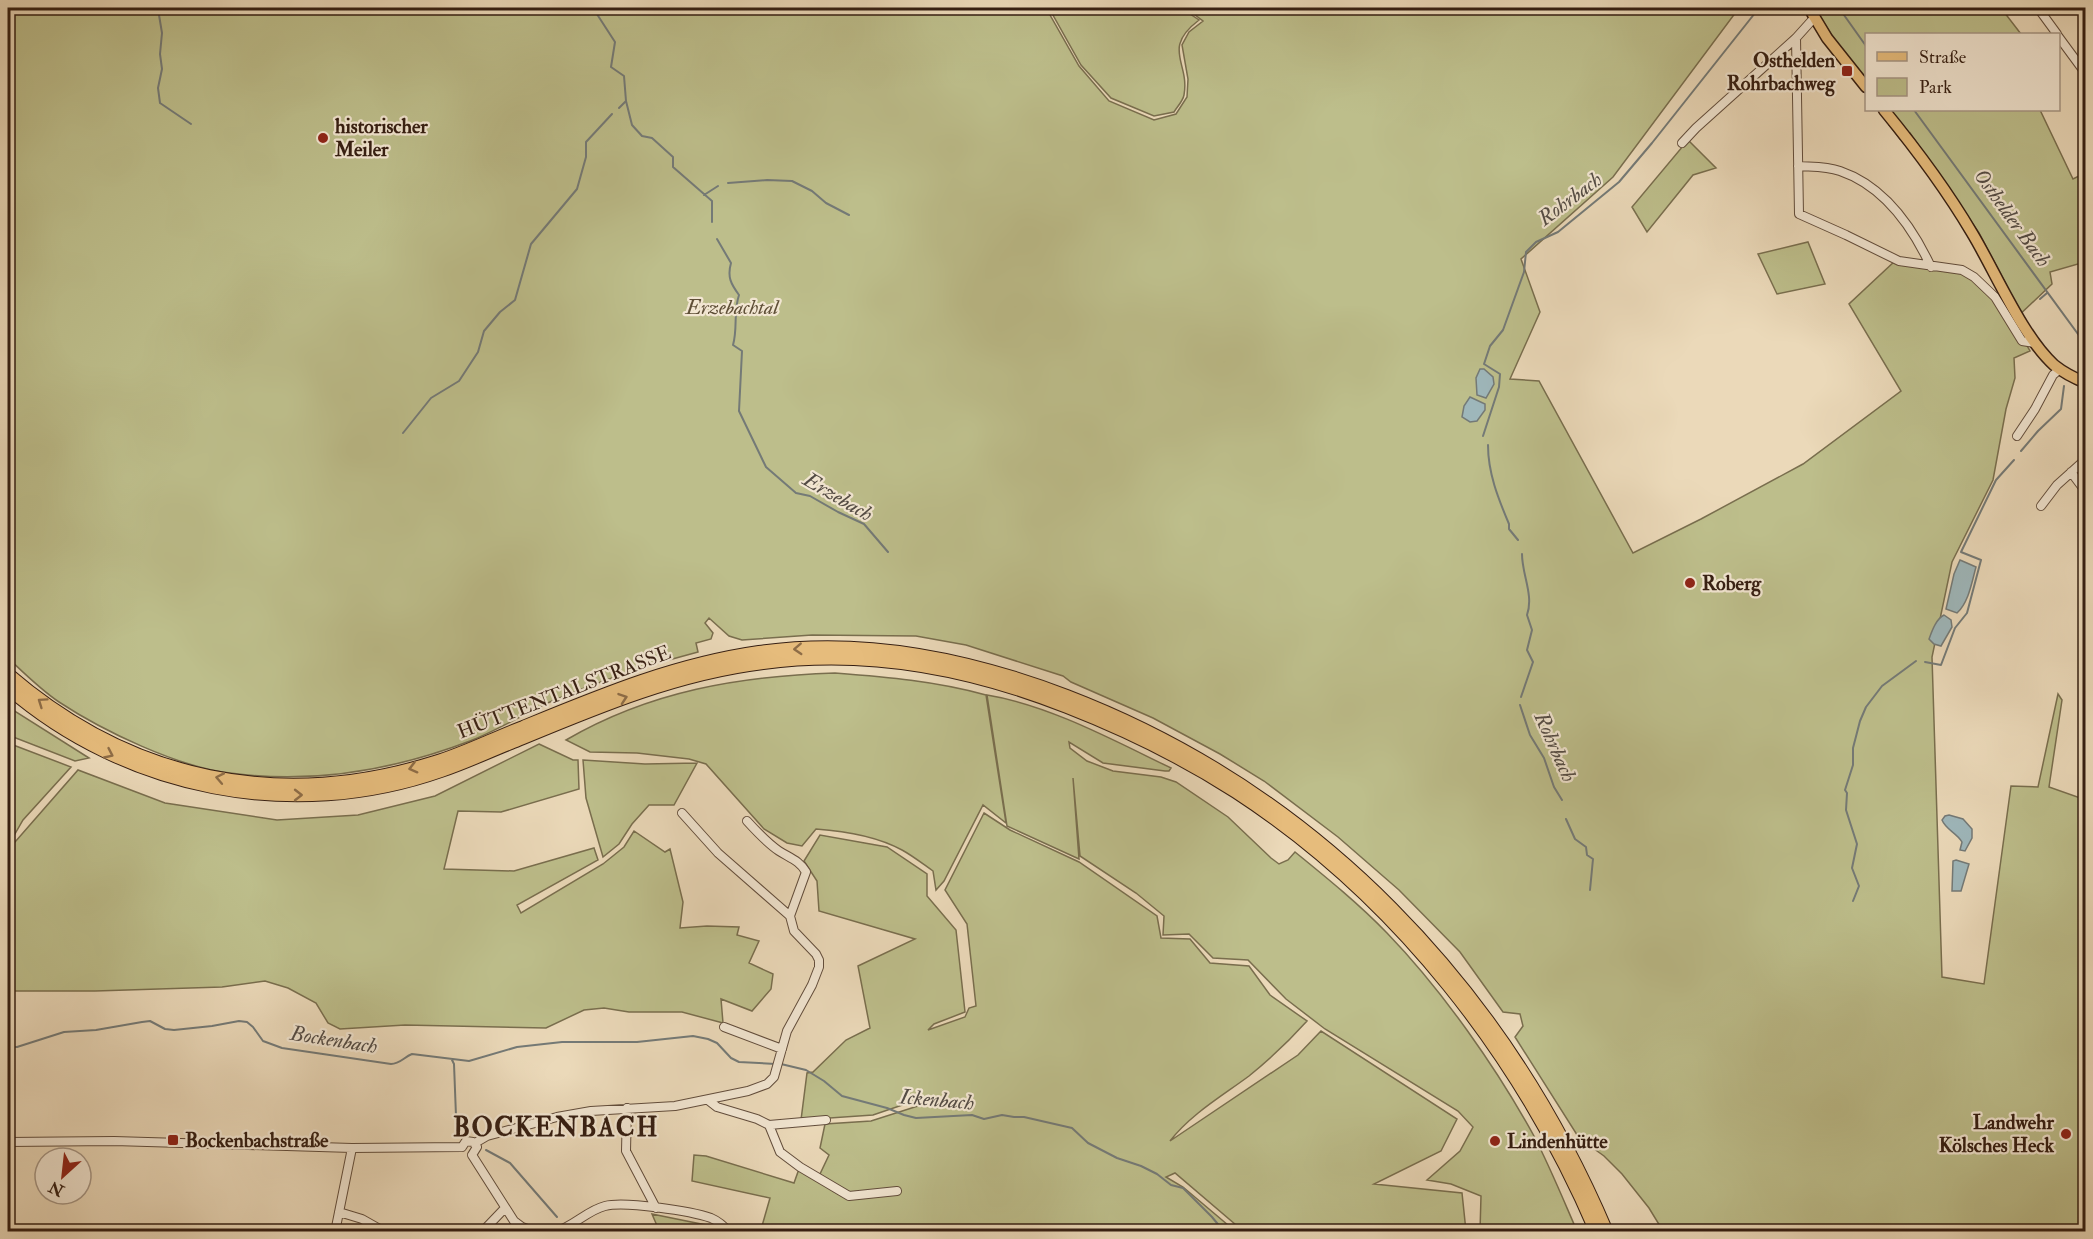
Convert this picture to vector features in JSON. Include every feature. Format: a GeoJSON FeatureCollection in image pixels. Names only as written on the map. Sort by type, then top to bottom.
{"type":"FeatureCollection","features":[{"type":"Feature","properties":{"kind":"highway","name":"HÜTTENTALSTRASSE"},"geometry":{"type":"LineString","coordinates":[[8,674],[36,698],[94,736],[181,770],[225,779],[271,784],[315,784],[361,780],[439,761],[648,678],[704,662],[762,652],[852,648],[919,655],[980,667],[1044,688],[1140,727],[1241,784],[1308,831],[1389,904],[1451,971],[1491,1024],[1516,1069]]}},
{"type":"Feature","properties":{"kind":"highway","name":"HÜTTENTALSTRASSE"},"geometry":{"type":"LineString","coordinates":[[8,688],[57,727],[132,765],[223,790],[270,795],[316,795],[362,791],[441,771],[600,706],[651,688],[706,673],[764,663],[852,658],[917,665],[978,677],[1031,693],[1136,737],[1235,792],[1301,839],[1382,911],[1443,978],[1516,1069]]}},
{"type":"Feature","properties":{"kind":"highway"},"geometry":{"type":"LineString","coordinates":[[1516,1069],[1607,1232]]}},
{"type":"Feature","properties":{"kind":"highway"},"geometry":{"type":"LineString","coordinates":[[1562,1149],[1596,1232]]}},
{"type":"Feature","properties":{"kind":"main road"},"geometry":{"type":"LineString","coordinates":[[1809,8],[1865,86]]}},
{"type":"Feature","properties":{"kind":"main road"},"geometry":{"type":"LineString","coordinates":[[1885,111],[1961,215],[2035,344],[2060,369],[2085,383]]}},
{"type":"Feature","properties":{"kind":"street"},"geometry":{"type":"LineString","coordinates":[[2038,8],[2057,33]]}},
{"type":"Feature","properties":{"kind":"street"},"geometry":{"type":"LineString","coordinates":[[1682,143],[1796,38],[1814,18]]}},
{"type":"Feature","properties":{"kind":"street"},"geometry":{"type":"LineString","coordinates":[[1796,38],[1799,214],[1899,261],[1962,270],[1974,277],[1995,297],[2022,341],[2035,344]]}},
{"type":"Feature","properties":{"kind":"street"},"geometry":{"type":"LineString","coordinates":[[2060,38],[2085,74]]}},
{"type":"Feature","properties":{"kind":"street"},"geometry":{"type":"LineString","coordinates":[[1798,166],[1839,171],[1864,182],[1895,210],[1921,247],[1930,267]]}},
{"type":"Feature","properties":{"kind":"street"},"geometry":{"type":"LineString","coordinates":[[2017,436],[2053,375],[2060,369]]}},
{"type":"Feature","properties":{"kind":"street"},"geometry":{"type":"LineString","coordinates":[[2041,506],[2057,485],[2085,459]]}},
{"type":"Feature","properties":{"kind":"street"},"geometry":{"type":"LineString","coordinates":[[2071,472],[2085,492]]}},
{"type":"Feature","properties":{"kind":"street"},"geometry":{"type":"LineString","coordinates":[[462,1147],[466,1141],[475,1143],[487,1136],[591,1111],[675,1106],[708,1100],[748,1091],[767,1084],[774,1077],[787,1031],[812,985],[819,967],[819,960],[794,931],[790,916],[718,853],[682,813]]}},
{"type":"Feature","properties":{"kind":"street"},"geometry":{"type":"LineString","coordinates":[[747,822],[763,839],[801,864],[806,872],[790,916]]}},
{"type":"Feature","properties":{"kind":"street"},"geometry":{"type":"LineString","coordinates":[[724,1027],[782,1049]]}},
{"type":"Feature","properties":{"kind":"street"},"geometry":{"type":"LineString","coordinates":[[708,1100],[717,1107],[769,1125],[826,1120]]}},
{"type":"Feature","properties":{"kind":"street"},"geometry":{"type":"LineString","coordinates":[[627,1108],[626,1151],[656,1208]]}},
{"type":"Feature","properties":{"kind":"street"},"geometry":{"type":"LineString","coordinates":[[769,1125],[780,1152],[800,1167],[849,1196],[897,1191]]}},
{"type":"Feature","properties":{"kind":"street"},"geometry":{"type":"LineString","coordinates":[[8,1143],[114,1141],[352,1148],[462,1147]]}},
{"type":"Feature","properties":{"kind":"street"},"geometry":{"type":"LineString","coordinates":[[472,1155],[477,1150],[475,1143]]}},
{"type":"Feature","properties":{"kind":"street"},"geometry":{"type":"LineString","coordinates":[[462,1147],[465,1154],[472,1155],[514,1221],[535,1232]]}},
{"type":"Feature","properties":{"kind":"street"},"geometry":{"type":"LineString","coordinates":[[335,1232],[352,1148]]}},
{"type":"Feature","properties":{"kind":"street"},"geometry":{"type":"LineString","coordinates":[[555,1232],[568,1228],[605,1206],[618,1205],[656,1208],[710,1218],[722,1224],[729,1232]]}},
{"type":"Feature","properties":{"kind":"street"},"geometry":{"type":"LineString","coordinates":[[482,1232],[505,1208]]}},
{"type":"Feature","properties":{"kind":"street"},"geometry":{"type":"LineString","coordinates":[[339,1212],[362,1219],[385,1232]]}},
{"type":"Feature","properties":{"kind":"street"},"geometry":{"type":"LineString","coordinates":[[8,1230],[128,1229],[219,1232]]}},
{"type":"Feature","properties":{"kind":"green space","name":"Erzebachtal"},"geometry":{"type":"Polygon","coordinates":[[[8,8],[1046,8],[1079,66],[1109,101],[1154,120],[1176,114],[1187,97],[1188,79],[1182,45],[1189,32],[1203,21],[1186,8],[1739,8],[1613,177],[1521,259],[1540,312],[1510,379],[1539,381],[1633,553],[1803,464],[1901,391],[1849,304],[1896,260],[1964,269],[1999,296],[2008,288],[1979,233],[1910,133],[1900,139],[1889,125],[1898,119],[1891,111],[2040,111],[2073,179],[2085,173],[2085,262],[2050,272],[2052,284],[2013,321],[2030,351],[2014,358],[2015,378],[2006,409],[1993,480],[1952,562],[1932,657],[1942,977],[1984,984],[2011,786],[2038,787],[2058,694],[2062,700],[2049,787],[2086,800],[2085,1231],[1663,1231],[1649,1208],[1622,1174],[1604,1156],[1579,1138],[1515,1037],[1523,1026],[1520,1014],[1503,1012],[1460,952],[1399,890],[1338,837],[1264,781],[1153,718],[1071,682],[1063,676],[966,645],[916,636],[812,635],[742,640],[729,636],[709,618],[705,623],[713,633],[711,639],[696,643],[698,652],[587,687],[552,701],[470,741],[382,767],[291,777],[230,773],[165,756],[119,736],[59,702],[8,658],[8,8]]]}},
{"type":"Feature","properties":{"kind":"green space"},"geometry":{"type":"Polygon","coordinates":[[[1049,8],[1181,8],[1199,20],[1181,39],[1179,48],[1184,73],[1184,95],[1174,112],[1154,116],[1111,98],[1081,65],[1049,8]]]}},
{"type":"Feature","properties":{"kind":"green space"},"geometry":{"type":"Polygon","coordinates":[[[1814,8],[2001,8],[2020,33],[1865,33],[1865,79],[1837,43],[1814,8]]]}},
{"type":"Feature","properties":{"kind":"green space"},"geometry":{"type":"Polygon","coordinates":[[[1688,140],[1716,168],[1693,175],[1647,232],[1632,207],[1688,140]]]}},
{"type":"Feature","properties":{"kind":"green space"},"geometry":{"type":"Polygon","coordinates":[[[1808,242],[1825,284],[1777,294],[1758,254],[1808,242]]]}},
{"type":"Feature","properties":{"kind":"green space"},"geometry":{"type":"Polygon","coordinates":[[[835,673],[930,683],[986,695],[1006,823],[983,805],[944,881],[936,890],[933,871],[902,850],[871,838],[816,829],[802,846],[787,843],[764,829],[706,764],[689,759],[637,753],[590,752],[566,740],[630,709],[696,689],[765,678],[835,673]]]}},
{"type":"Feature","properties":{"kind":"green space"},"geometry":{"type":"Polygon","coordinates":[[[987,695],[1058,715],[1171,768],[1165,771],[1103,763],[1069,742],[1070,748],[1087,761],[1113,771],[1161,777],[1176,782],[1228,817],[1279,864],[1288,860],[1295,852],[1354,901],[1408,955],[1448,1004],[1485,1056],[1534,1136],[1577,1231],[1480,1231],[1481,1196],[1451,1184],[1427,1180],[1460,1151],[1473,1127],[1458,1111],[1325,1029],[1286,999],[1248,960],[1213,958],[1189,934],[1163,935],[1164,916],[1136,893],[1080,856],[1073,778],[1079,859],[1007,826],[987,695]]]}},
{"type":"Feature","properties":{"kind":"green space"},"geometry":{"type":"Polygon","coordinates":[[[8,705],[89,758],[75,761],[8,735],[8,705]]]}},
{"type":"Feature","properties":{"kind":"green space"},"geometry":{"type":"Polygon","coordinates":[[[8,743],[71,767],[23,820],[8,846],[8,743]]]}},
{"type":"Feature","properties":{"kind":"green space"},"geometry":{"type":"Polygon","coordinates":[[[539,744],[573,760],[578,760],[579,789],[501,812],[458,811],[444,869],[514,871],[594,848],[598,860],[517,905],[521,913],[603,864],[624,847],[634,831],[665,852],[670,849],[683,902],[680,928],[739,927],[737,935],[759,941],[749,963],[773,974],[771,989],[752,1011],[721,999],[723,1023],[682,1012],[629,1012],[604,1008],[584,1010],[546,1028],[405,1025],[340,1029],[328,1023],[316,1003],[288,988],[265,981],[222,987],[8,991],[8,850],[78,770],[165,803],[277,820],[358,815],[435,796],[539,744]]]}},
{"type":"Feature","properties":{"kind":"green space"},"geometry":{"type":"Polygon","coordinates":[[[583,760],[645,764],[697,763],[674,805],[649,805],[632,824],[619,844],[603,857],[586,798],[583,760]]]}},
{"type":"Feature","properties":{"kind":"green space"},"geometry":{"type":"Polygon","coordinates":[[[984,813],[1010,830],[1079,862],[1157,916],[1161,938],[1190,939],[1210,963],[1249,966],[1270,995],[1307,1021],[1264,1063],[1197,1114],[1170,1141],[1298,1055],[1321,1031],[1457,1119],[1441,1151],[1374,1184],[1462,1193],[1466,1231],[1240,1231],[1236,1225],[1175,1173],[1166,1177],[1183,1187],[1235,1231],[771,1231],[762,1226],[770,1198],[692,1181],[694,1155],[706,1156],[794,1183],[799,1169],[819,1176],[829,1155],[820,1148],[825,1124],[871,1121],[921,1105],[936,1104],[938,1098],[917,1100],[873,1115],[801,1120],[807,1073],[813,1072],[846,1040],[870,1028],[858,966],[915,939],[819,911],[817,881],[804,861],[820,835],[887,847],[927,874],[927,896],[956,930],[965,1012],[934,1024],[928,1030],[965,1017],[969,1008],[976,1006],[967,924],[945,890],[984,813]]]}},
{"type":"Feature","properties":{"kind":"green space"},"geometry":{"type":"Polygon","coordinates":[[[652,1214],[711,1226],[719,1231],[651,1231],[658,1228],[652,1214]]]}},
{"type":"Feature","properties":{"kind":"water"},"geometry":{"type":"Polygon","coordinates":[[[1480,369],[1484,369],[1493,377],[1494,384],[1486,398],[1477,395],[1476,378],[1480,369]]]}},
{"type":"Feature","properties":{"kind":"water"},"geometry":{"type":"Polygon","coordinates":[[[1470,397],[1485,404],[1485,410],[1477,421],[1470,422],[1462,417],[1464,406],[1470,397]]]}},
{"type":"Feature","properties":{"kind":"water"},"geometry":{"type":"Polygon","coordinates":[[[1960,560],[1976,567],[1967,597],[1957,613],[1946,609],[1954,574],[1960,560]]]}},
{"type":"Feature","properties":{"kind":"water"},"geometry":{"type":"Polygon","coordinates":[[[1944,615],[1951,620],[1952,627],[1941,646],[1929,639],[1937,622],[1944,615]]]}},
{"type":"Feature","properties":{"kind":"water"},"geometry":{"type":"Polygon","coordinates":[[[1949,815],[1963,819],[1972,829],[1972,838],[1965,851],[1960,850],[1962,842],[1942,820],[1949,815]]]}},
{"type":"Feature","properties":{"kind":"water"},"geometry":{"type":"Polygon","coordinates":[[[1953,861],[1969,864],[1961,891],[1952,891],[1953,861]]]}},
{"type":"Feature","properties":{"kind":"waterway"},"geometry":{"type":"LineString","coordinates":[[163,8],[159,15],[162,33],[160,54],[162,69],[158,88],[160,103],[191,124]]}},
{"type":"Feature","properties":{"kind":"waterway","name":"Erzebach"},"geometry":{"type":"LineString","coordinates":[[593,8],[615,42],[611,67],[624,76],[626,101],[632,125],[642,136],[652,138],[673,157],[673,167],[712,201],[712,222]]}},
{"type":"Feature","properties":{"kind":"waterway","name":"Rohrbach"},"geometry":{"type":"LineString","coordinates":[[1483,436],[1499,387],[1500,374],[1484,364],[1490,346],[1503,330],[1524,272],[1526,252],[1536,242],[1558,232],[1619,182],[1759,8]]}},
{"type":"Feature","properties":{"kind":"waterway","name":"Osthelder Bach"},"geometry":{"type":"LineString","coordinates":[[1839,8],[1865,45]]}},
{"type":"Feature","properties":{"kind":"waterway"},"geometry":{"type":"LineString","coordinates":[[619,108],[626,101]]}},
{"type":"Feature","properties":{"kind":"waterway","name":"Osthelder Bach"},"geometry":{"type":"LineString","coordinates":[[1915,111],[2086,345]]}},
{"type":"Feature","properties":{"kind":"waterway"},"geometry":{"type":"LineString","coordinates":[[403,433],[431,398],[459,381],[478,352],[484,331],[500,312],[515,300],[531,244],[577,189],[586,157],[586,142],[612,114]]}},
{"type":"Feature","properties":{"kind":"waterway"},"geometry":{"type":"LineString","coordinates":[[728,183],[792,181],[849,215]]}},
{"type":"Feature","properties":{"kind":"waterway"},"geometry":{"type":"LineString","coordinates":[[704,195],[718,186]]}},
{"type":"Feature","properties":{"kind":"waterway","name":"Erzebach"},"geometry":{"type":"LineString","coordinates":[[717,239],[731,263],[730,280],[739,295],[733,345],[742,351],[739,411],[766,467],[796,493],[810,496],[864,524],[888,552]]}},
{"type":"Feature","properties":{"kind":"waterway"},"geometry":{"type":"LineString","coordinates":[[2040,299],[2047,293]]}},
{"type":"Feature","properties":{"kind":"waterway"},"geometry":{"type":"LineString","coordinates":[[2021,451],[2061,409],[2064,386]]}},
{"type":"Feature","properties":{"kind":"waterway","name":"Rohrbach"},"geometry":{"type":"LineString","coordinates":[[1488,445],[1494,485],[1509,529],[1518,540]]}},
{"type":"Feature","properties":{"kind":"waterway"},"geometry":{"type":"LineString","coordinates":[[1925,662],[1941,665],[1955,628],[1967,613],[1981,560],[1961,552],[1996,480],[2014,460]]}},
{"type":"Feature","properties":{"kind":"waterway","name":"Rohrbach"},"geometry":{"type":"LineString","coordinates":[[1521,697],[1533,662],[1527,650],[1532,630],[1527,615],[1529,600],[1522,554]]}},
{"type":"Feature","properties":{"kind":"waterway"},"geometry":{"type":"LineString","coordinates":[[1853,901],[1859,886],[1852,868],[1857,844],[1846,810],[1847,793],[1845,790],[1853,765],[1853,748],[1860,721],[1866,707],[1882,686],[1916,661]]}},
{"type":"Feature","properties":{"kind":"waterway","name":"Rohrbach"},"geometry":{"type":"LineString","coordinates":[[1520,705],[1530,735],[1544,758],[1554,787],[1562,800]]}},
{"type":"Feature","properties":{"kind":"waterway","name":"Rohrbach"},"geometry":{"type":"LineString","coordinates":[[1566,819],[1575,839],[1586,847],[1587,855],[1593,859],[1590,890]]}},
{"type":"Feature","properties":{"kind":"waterway","name":"Bockenbach"},"geometry":{"type":"LineString","coordinates":[[8,1047],[17,1047],[64,1032],[96,1030],[150,1021],[165,1029],[174,1030],[239,1021],[247,1022],[263,1041],[282,1048],[391,1064],[412,1054],[469,1061],[517,1047],[562,1042],[637,1042],[693,1036],[717,1043],[731,1058],[739,1062],[776,1064]]}},
{"type":"Feature","properties":{"kind":"waterway"},"geometry":{"type":"LineString","coordinates":[[452,1060],[456,1116]]}},
{"type":"Feature","properties":{"kind":"waterway","name":"Ickenbach"},"geometry":{"type":"LineString","coordinates":[[781,1064],[806,1070],[842,1096],[916,1118],[972,1115],[984,1119],[1002,1115],[1024,1117],[1072,1128],[1088,1143],[1157,1174],[1171,1185],[1183,1188],[1226,1232]]}},
{"type":"Feature","properties":{"kind":"waterway"},"geometry":{"type":"LineString","coordinates":[[486,1150],[510,1163],[557,1217]]}},
{"type":"Feature","properties":{"kind":"place","name":"Osthelden Rohrbachweg"},"geometry":{"type":"Point","coordinates":[1847,71]}},
{"type":"Feature","properties":{"kind":"place","name":"historischer Meiler"},"geometry":{"type":"Point","coordinates":[323,138]}},
{"type":"Feature","properties":{"kind":"place","name":"Roberg"},"geometry":{"type":"Point","coordinates":[1690,583]}},
{"type":"Feature","properties":{"kind":"place","name":"Landwehr Kölsches Heck"},"geometry":{"type":"Point","coordinates":[2066,1134]}},
{"type":"Feature","properties":{"kind":"place","name":"Bockenbachstraße"},"geometry":{"type":"Point","coordinates":[173,1140]}},
{"type":"Feature","properties":{"kind":"place","name":"Lindenhütte"},"geometry":{"type":"Point","coordinates":[1495,1141]}},
{"type":"Feature","properties":{"kind":"district","name":"BOCKENBACH"},"geometry":{"type":"Point","coordinates":[556,1128]}}]}
